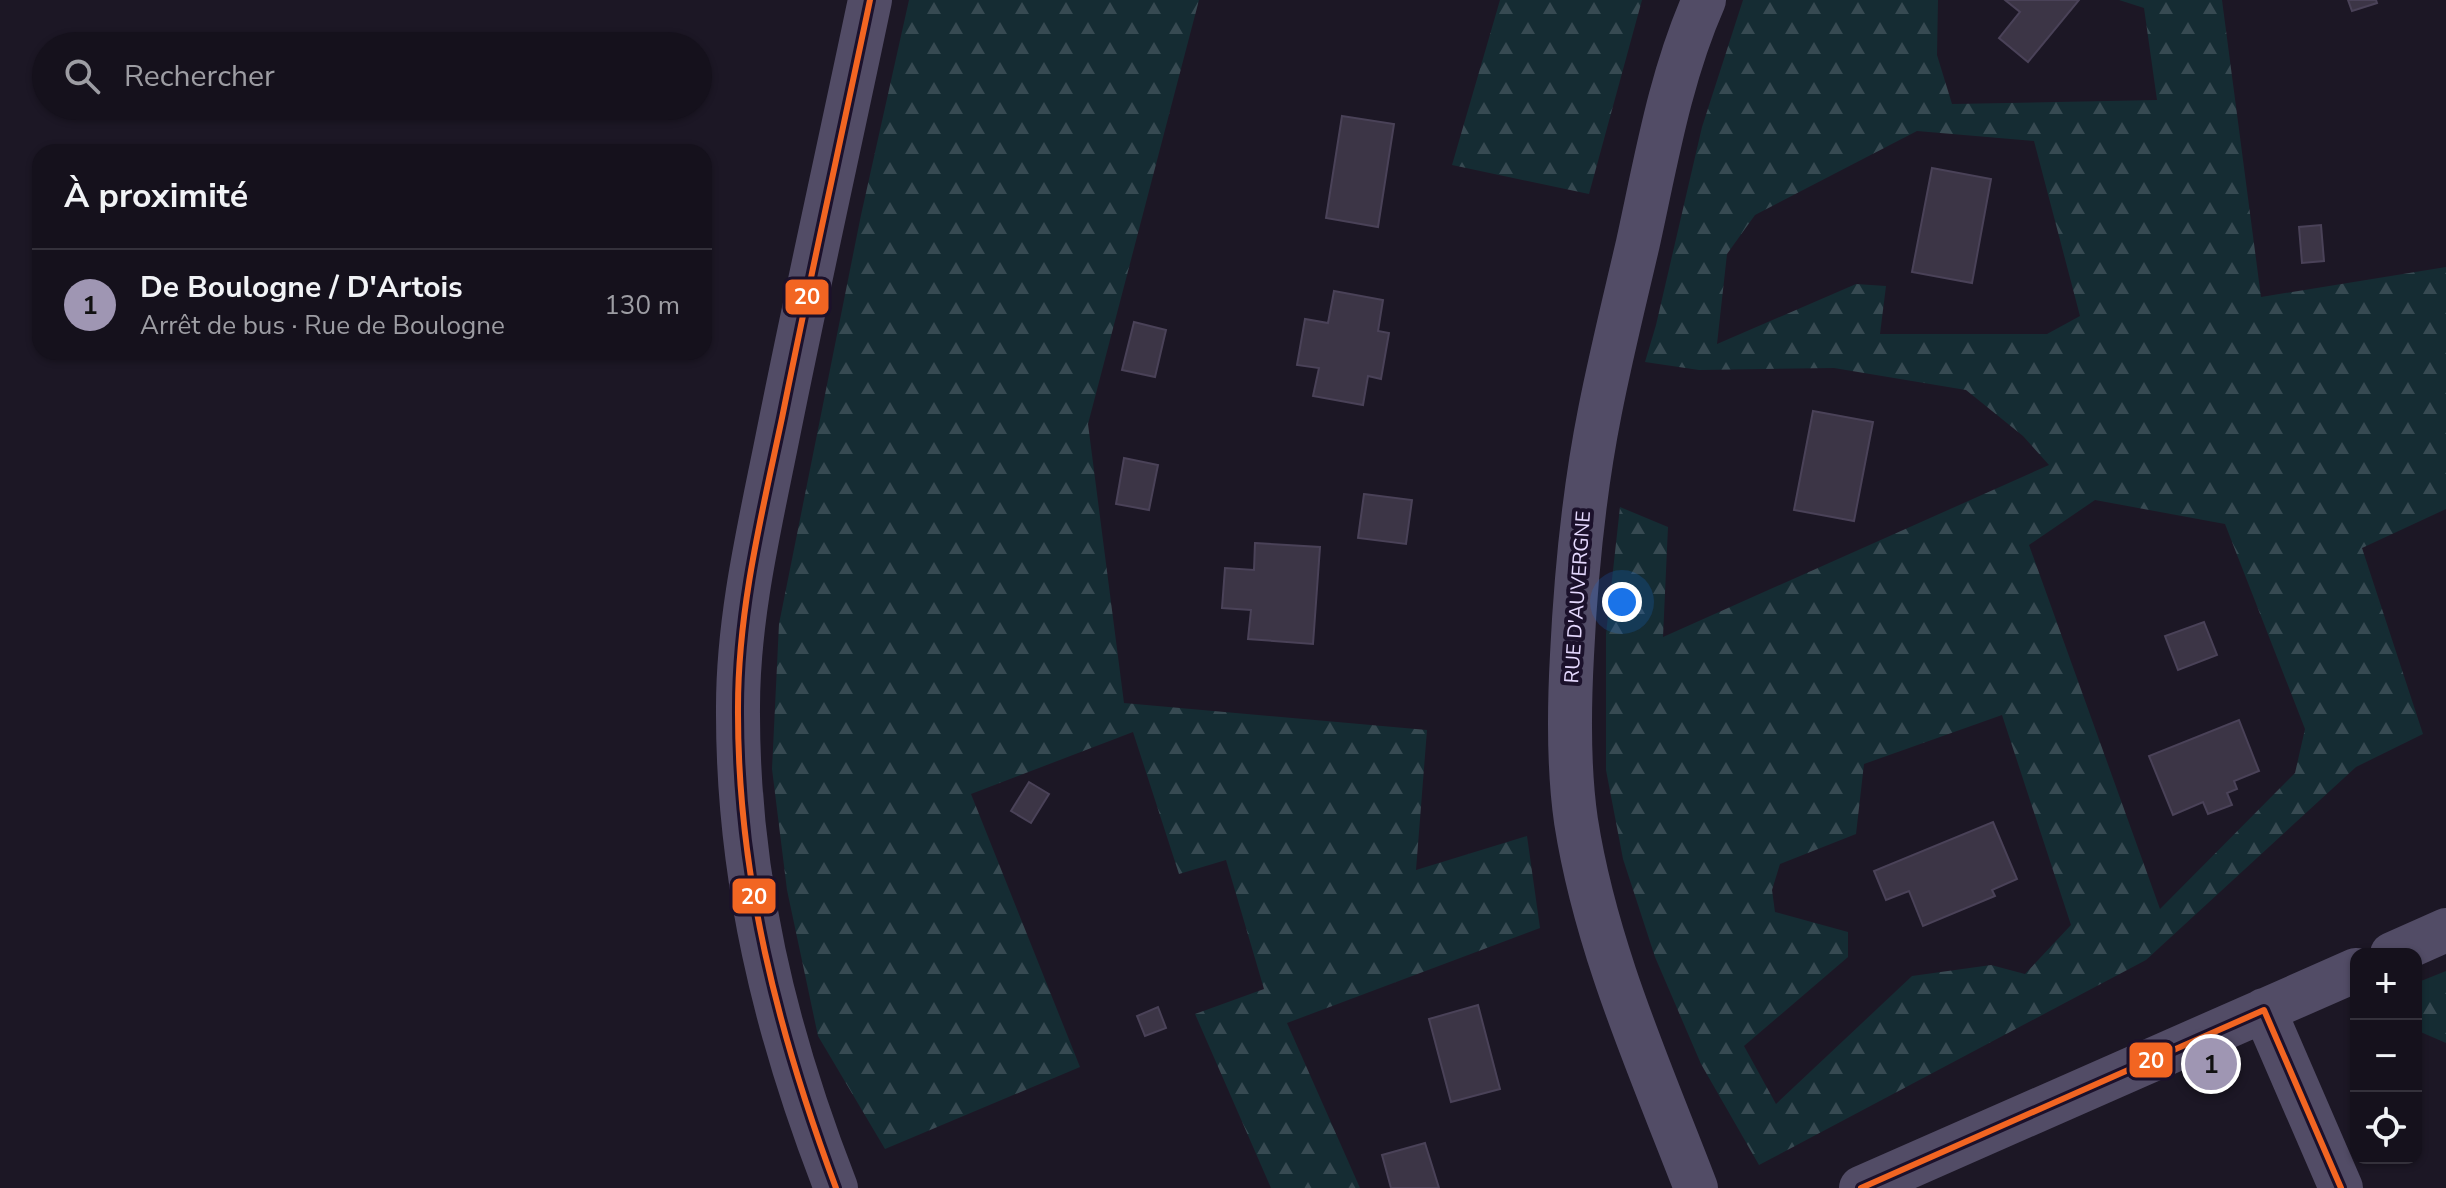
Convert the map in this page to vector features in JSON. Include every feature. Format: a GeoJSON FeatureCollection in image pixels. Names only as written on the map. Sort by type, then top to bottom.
{"type":"FeatureCollection","features":[{"type":"Feature","properties":{"kind":"street"},"geometry":{"type":"LineString","coordinates":[[836,1188],[793,1063],[761,949],[739,797],[738,705],[741,648],[756,544],[870,0]]}},
{"type":"Feature","properties":{"kind":"street","name":"RUE D'AUVERGNE"},"geometry":{"type":"LineString","coordinates":[[1696,1188],[1607,955],[1595,910],[1576,821],[1571,772],[1570,693],[1576,582],[1599,412],[1676,76],[1704,0]]}},
{"type":"Feature","properties":{"kind":"street"},"geometry":{"type":"LineString","coordinates":[[2406,948],[2446,930]]}},
{"type":"Feature","properties":{"kind":"street"},"geometry":{"type":"LineString","coordinates":[[1861,1188],[2350,973]]}},
{"type":"Feature","properties":{"kind":"street"},"geometry":{"type":"LineString","coordinates":[[2264,1010],[2341,1188]]}},
{"type":"Feature","properties":{"kind":"green space"},"geometry":{"type":"Polygon","coordinates":[[[909,0],[1199,0],[1088,424],[1124,703],[1427,730],[1416,870],[1527,836],[1540,928],[1287,1023],[1360,1188],[1271,1188],[1195,1014],[1264,989],[1226,860],[1179,874],[1133,732],[971,794],[1080,1067],[885,1149],[818,1036],[787,890],[772,769],[779,624],[861,215],[909,0]]]}},
{"type":"Feature","properties":{"kind":"green space"},"geometry":{"type":"Polygon","coordinates":[[[1500,0],[1642,0],[1589,194],[1452,165],[1500,0]]]}},
{"type":"Feature","properties":{"kind":"green space"},"geometry":{"type":"Polygon","coordinates":[[[1743,0],[1938,0],[1937,55],[1952,104],[2157,100],[2144,8],[2119,0],[2222,0],[2261,297],[2446,267],[2446,509],[2362,548],[2423,734],[2356,767],[2146,960],[1759,1165],[1701,1064],[1655,957],[1623,859],[1606,770],[1606,634],[1620,507],[1668,527],[1663,637],[2049,465],[2023,436],[1966,390],[1834,368],[1699,370],[1645,362],[1702,127],[1743,0]],[[1917,131],[1755,215],[1727,254],[1717,344],[1856,284],[1886,286],[1880,334],[2047,334],[2080,316],[2034,141],[1917,131]],[[2095,500],[2029,545],[2160,909],[2295,773],[2305,729],[2225,524],[2095,500]],[[2002,715],[1864,764],[1856,834],[1780,864],[1772,890],[1775,912],[1848,932],[1848,957],[1744,1046],[1776,1104],[1912,976],[1991,965],[2025,974],[2071,925],[2002,715]]]}},
{"type":"Feature","properties":{"kind":"green space"},"geometry":{"type":"Polygon","coordinates":[[[2446,971],[2446,1043],[2422,1033],[2422,981],[2446,971]]]}},
{"type":"Feature","properties":{"kind":"building"},"geometry":{"type":"Polygon","coordinates":[[[2005,0],[2079,0],[2028,62],[1999,38],[2020,12],[2005,0]]]}},
{"type":"Feature","properties":{"kind":"building"},"geometry":{"type":"Polygon","coordinates":[[[2348,0],[2376,0],[2377,3],[2352,11],[2348,0]]]}},
{"type":"Feature","properties":{"kind":"building"},"geometry":{"type":"Polygon","coordinates":[[[1342,116],[1394,124],[1378,227],[1326,218],[1342,116]]]}},
{"type":"Feature","properties":{"kind":"building"},"geometry":{"type":"Polygon","coordinates":[[[1932,168],[1991,179],[1972,283],[1912,272],[1932,168]]]}},
{"type":"Feature","properties":{"kind":"building"},"geometry":{"type":"Polygon","coordinates":[[[2321,225],[2324,261],[2302,263],[2299,227],[2321,225]]]}},
{"type":"Feature","properties":{"kind":"building"},"geometry":{"type":"Polygon","coordinates":[[[1334,291],[1383,300],[1378,331],[1389,333],[1381,379],[1368,376],[1363,405],[1313,396],[1319,368],[1297,365],[1305,319],[1328,323],[1334,291]]]}},
{"type":"Feature","properties":{"kind":"building"},"geometry":{"type":"Polygon","coordinates":[[[1134,322],[1166,330],[1155,377],[1122,370],[1134,322]]]}},
{"type":"Feature","properties":{"kind":"building"},"geometry":{"type":"Polygon","coordinates":[[[1813,411],[1873,422],[1854,521],[1794,510],[1813,411]]]}},
{"type":"Feature","properties":{"kind":"building"},"geometry":{"type":"Polygon","coordinates":[[[1124,458],[1158,465],[1149,510],[1116,504],[1124,458]]]}},
{"type":"Feature","properties":{"kind":"building"},"geometry":{"type":"Polygon","coordinates":[[[1364,494],[1412,500],[1406,544],[1358,538],[1364,494]]]}},
{"type":"Feature","properties":{"kind":"building"},"geometry":{"type":"Polygon","coordinates":[[[1255,543],[1320,547],[1313,644],[1248,639],[1251,610],[1222,608],[1225,568],[1254,570],[1255,543]]]}},
{"type":"Feature","properties":{"kind":"building"},"geometry":{"type":"Polygon","coordinates":[[[2204,622],[2217,655],[2178,670],[2165,636],[2204,622]]]}},
{"type":"Feature","properties":{"kind":"building"},"geometry":{"type":"Polygon","coordinates":[[[2239,720],[2259,771],[2234,781],[2237,789],[2227,793],[2232,805],[2208,814],[2203,802],[2173,815],[2149,756],[2239,720]]]}},
{"type":"Feature","properties":{"kind":"building"},"geometry":{"type":"Polygon","coordinates":[[[1029,782],[1049,794],[1031,823],[1011,811],[1029,782]]]}},
{"type":"Feature","properties":{"kind":"building"},"geometry":{"type":"Polygon","coordinates":[[[1993,822],[2017,879],[1992,890],[1995,896],[1923,926],[1909,891],[1886,900],[1874,871],[1993,822]]]}},
{"type":"Feature","properties":{"kind":"building"},"geometry":{"type":"Polygon","coordinates":[[[1478,1005],[1500,1089],[1451,1102],[1429,1019],[1478,1005]]]}},
{"type":"Feature","properties":{"kind":"building"},"geometry":{"type":"Polygon","coordinates":[[[1158,1007],[1166,1028],[1145,1036],[1137,1016],[1158,1007]]]}},
{"type":"Feature","properties":{"kind":"building"},"geometry":{"type":"Polygon","coordinates":[[[1425,1143],[1439,1188],[1391,1188],[1382,1155],[1425,1143]]]}},
{"type":"Feature","properties":{"kind":"transit line","name":"20"},"geometry":{"type":"LineString","coordinates":[[836,1188],[779,1012],[753,892],[740,769],[739,670],[752,561],[870,0]]}},
{"type":"Feature","properties":{"kind":"transit line","name":"20"},"geometry":{"type":"LineString","coordinates":[[1861,1188],[2264,1010],[2341,1188]]}},
{"type":"Feature","properties":{"kind":"place","name":"De Boulogne / D'Artois"},"geometry":{"type":"Point","coordinates":[2211,1064]}}]}
